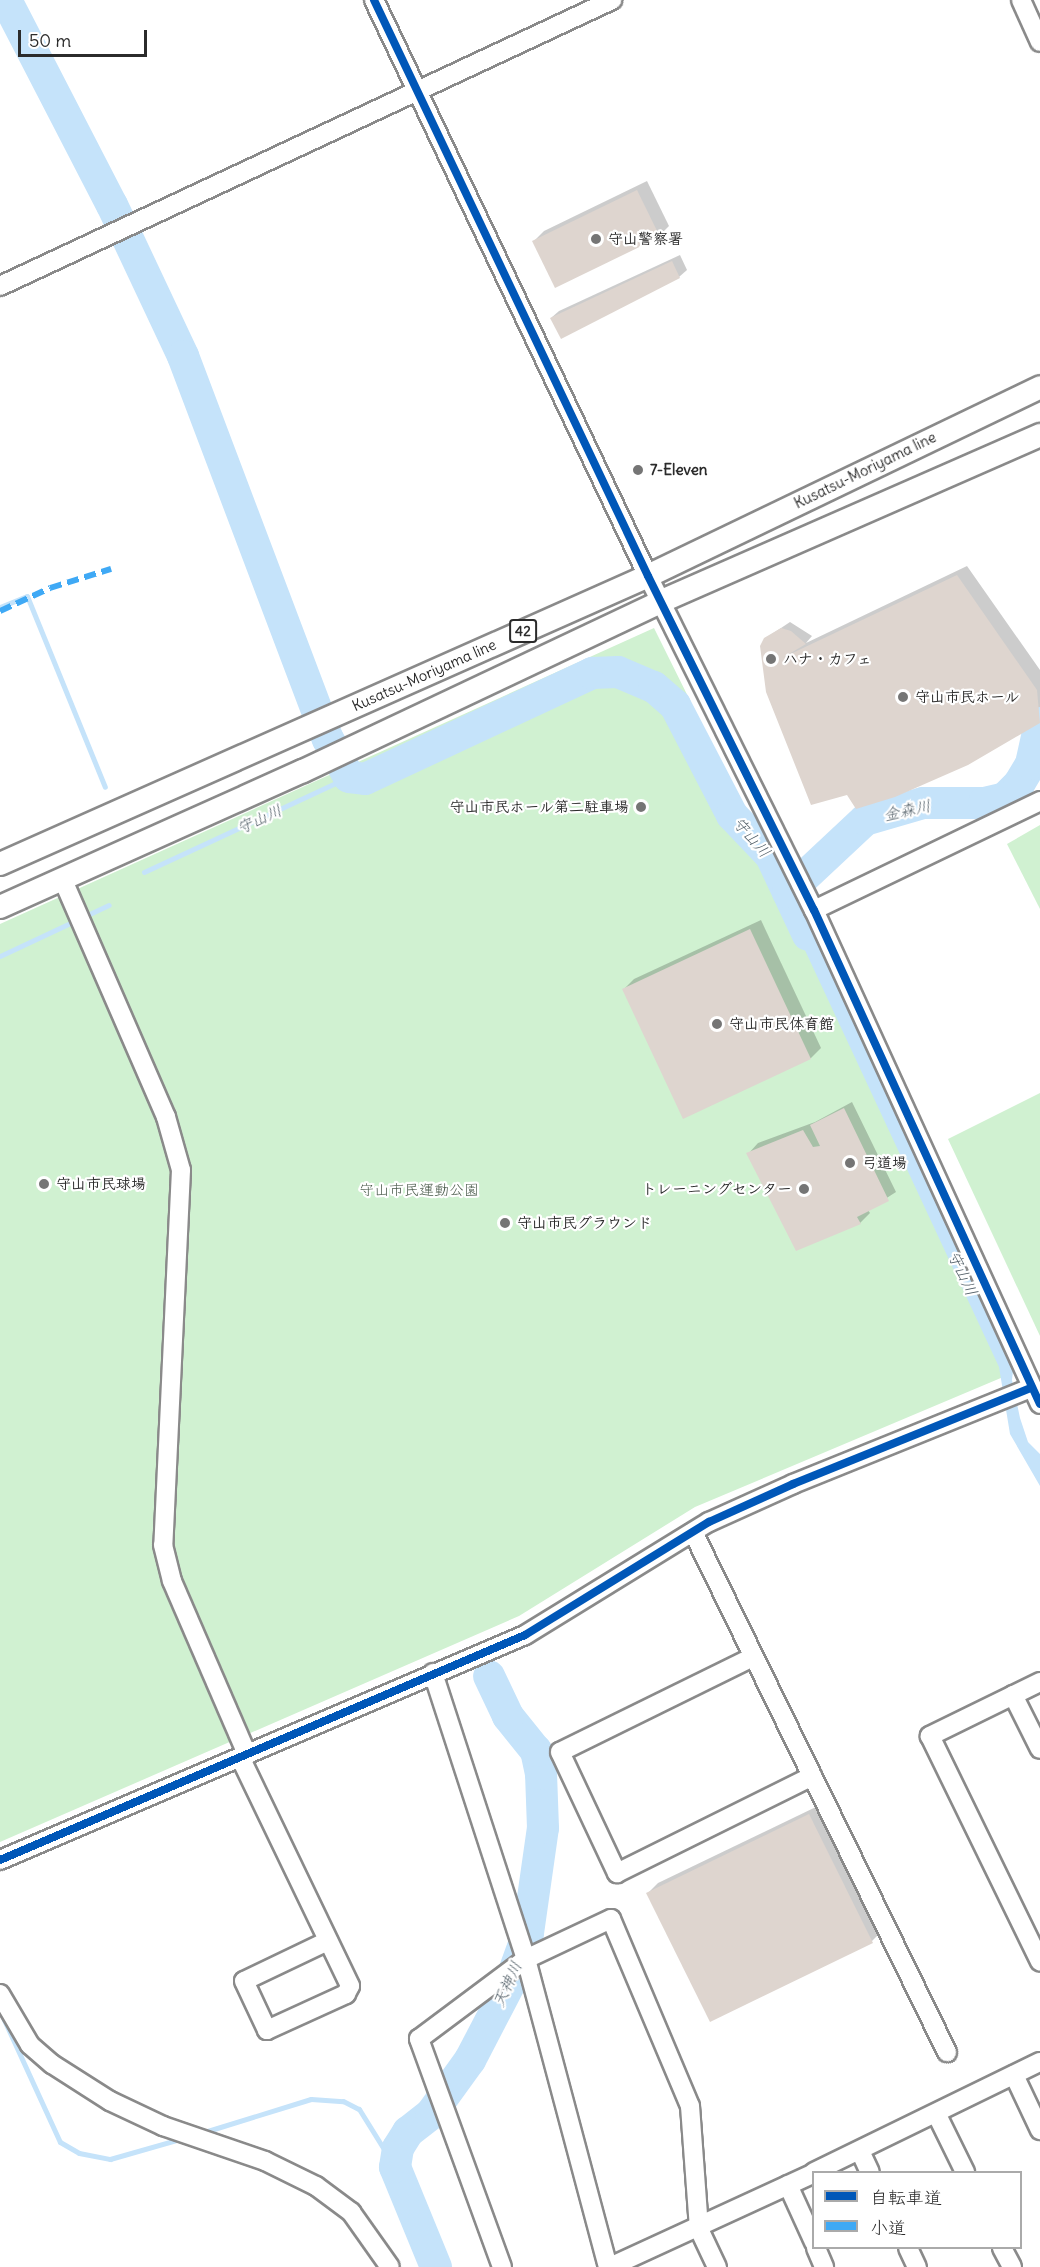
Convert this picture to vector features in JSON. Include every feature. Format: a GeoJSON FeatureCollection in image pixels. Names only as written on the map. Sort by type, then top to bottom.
{"type":"FeatureCollection","features":[{"type":"Feature","properties":{"kind":"main road","name":"Kusatsu-Moriyama line"},"geometry":{"type":"LineString","coordinates":[[0,864],[648,576],[1040,387]]}},
{"type":"Feature","properties":{"kind":"main road","name":"42"},"geometry":{"type":"LineString","coordinates":[[0,907],[303,771],[662,601],[1040,435]]}},
{"type":"Feature","properties":{"kind":"street"},"geometry":{"type":"LineString","coordinates":[[0,1860],[525,1635],[693,1532],[793,1484],[1036,1396],[811,902],[648,576],[374,0]]}},
{"type":"Feature","properties":{"kind":"street"},"geometry":{"type":"LineString","coordinates":[[0,286],[418,93],[612,0]]}},
{"type":"Feature","properties":{"kind":"street"},"geometry":{"type":"LineString","coordinates":[[1021,0],[1040,42]]}},
{"type":"Feature","properties":{"kind":"street"},"geometry":{"type":"LineString","coordinates":[[811,902],[1040,801]]}},
{"type":"Feature","properties":{"kind":"street"},"geometry":{"type":"LineString","coordinates":[[66,887],[166,1116],[181,1170],[163,1545],[172,1581],[244,1756],[350,1986],[346,1994],[267,2030],[244,1981],[328,1941]]}},
{"type":"Feature","properties":{"kind":"street"},"geometry":{"type":"LineString","coordinates":[[693,1532],[947,2052]]}},
{"type":"Feature","properties":{"kind":"street"},"geometry":{"type":"LineString","coordinates":[[753,1657],[560,1752],[617,1873],[812,1776]]}},
{"type":"Feature","properties":{"kind":"street"},"geometry":{"type":"LineString","coordinates":[[433,1673],[526,1959],[609,2267],[699,2229],[812,2174]]}},
{"type":"Feature","properties":{"kind":"street"},"geometry":{"type":"LineString","coordinates":[[1040,1682],[930,1736],[1040,1962]]}},
{"type":"Feature","properties":{"kind":"street"},"geometry":{"type":"LineString","coordinates":[[1013,1695],[1040,1749]]}},
{"type":"Feature","properties":{"kind":"street"},"geometry":{"type":"LineString","coordinates":[[502,2267],[419,2039],[526,1959],[611,1920],[690,2106],[699,2229],[717,2267]]}},
{"type":"Feature","properties":{"kind":"street"},"geometry":{"type":"LineString","coordinates":[[0,1994],[30,2045],[52,2064],[110,2101],[163,2126],[265,2162],[316,2186],[351,2212],[390,2267]]}},
{"type":"Feature","properties":{"kind":"street"},"geometry":{"type":"LineString","coordinates":[[818,2171],[937,2115],[1040,2062]]}},
{"type":"Feature","properties":{"kind":"street"},"geometry":{"type":"LineString","coordinates":[[1014,2075],[1040,2130]]}},
{"type":"Feature","properties":{"kind":"street"},"geometry":{"type":"LineString","coordinates":[[937,2115],[965,2171]]}},
{"type":"Feature","properties":{"kind":"street"},"geometry":{"type":"LineString","coordinates":[[860,2151],[870,2171]]}},
{"type":"Feature","properties":{"kind":"street"},"geometry":{"type":"LineString","coordinates":[[788,2185],[812,2240]]}},
{"type":"Feature","properties":{"kind":"street"},"geometry":{"type":"LineString","coordinates":[[817,2249],[824,2267]]}},
{"type":"Feature","properties":{"kind":"street"},"geometry":{"type":"LineString","coordinates":[[909,2249],[917,2267]]}},
{"type":"Feature","properties":{"kind":"street"},"geometry":{"type":"LineString","coordinates":[[1003,2249],[1012,2267]]}},
{"type":"Feature","properties":{"kind":"green space","name":"守山市民運動公園"},"geometry":{"type":"Polygon","coordinates":[[[654,628],[1022,1369],[695,1507],[519,1616],[0,1842],[0,924],[654,628]]]}},
{"type":"Feature","properties":{"kind":"green space"},"geometry":{"type":"Polygon","coordinates":[[[1040,825],[1040,909],[1007,844],[1040,825]]]}},
{"type":"Feature","properties":{"kind":"green space"},"geometry":{"type":"Polygon","coordinates":[[[1040,1093],[1040,1336],[948,1139],[1040,1093]]]}},
{"type":"Feature","properties":{"kind":"water"},"geometry":{"type":"Polygon","coordinates":[[[796,892],[1014,1362],[1012,1380],[1020,1418],[1028,1442],[1040,1454],[1040,1486],[1010,1434],[999,1367],[783,903],[796,892]]]}},
{"type":"Feature","properties":{"kind":"building","name":"守山警察署"},"geometry":{"type":"Polygon","coordinates":[[[637,190],[660,237],[555,288],[532,241],[637,190]]]}},
{"type":"Feature","properties":{"kind":"building"},"geometry":{"type":"Polygon","coordinates":[[[672,261],[680,278],[561,339],[550,318],[672,261]]]}},
{"type":"Feature","properties":{"kind":"building","name":"守山市民ホール"},"geometry":{"type":"Polygon","coordinates":[[[957,575],[1037,690],[1040,723],[968,765],[895,797],[856,809],[847,795],[811,805],[766,692],[760,646],[764,638],[781,628],[791,631],[806,644],[782,658],[957,575]]]}},
{"type":"Feature","properties":{"kind":"building","name":"守山市民体育館"},"geometry":{"type":"Polygon","coordinates":[[[750,929],[811,1059],[683,1119],[622,989],[750,929]]]}},
{"type":"Feature","properties":{"kind":"building","name":"トレーニングセンター"},"geometry":{"type":"Polygon","coordinates":[[[844,1108],[889,1201],[857,1217],[861,1224],[796,1251],[746,1153],[803,1130],[813,1147],[820,1146],[810,1125],[844,1108]]]}},
{"type":"Feature","properties":{"kind":"building"},"geometry":{"type":"Polygon","coordinates":[[[809,1814],[873,1943],[710,2022],[646,1893],[809,1814]]]}},
{"type":"Feature","properties":{"kind":"waterway"},"geometry":{"type":"LineString","coordinates":[[6,0],[112,205],[183,356],[328,739],[349,777],[365,779],[592,673],[618,672],[654,687],[675,705],[732,815],[771,856],[808,935]]}},
{"type":"Feature","properties":{"kind":"waterway","name":"守山川"},"geometry":{"type":"LineString","coordinates":[[0,607],[27,596],[105,787]]}},
{"type":"Feature","properties":{"kind":"waterway","name":"金森川"},"geometry":{"type":"LineString","coordinates":[[788,892],[865,820],[923,803],[984,803],[1005,798],[1019,784],[1031,764],[1040,723]]}},
{"type":"Feature","properties":{"kind":"waterway","name":"守山川"},"geometry":{"type":"LineString","coordinates":[[144,872],[349,777]]}},
{"type":"Feature","properties":{"kind":"waterway"},"geometry":{"type":"LineString","coordinates":[[0,956],[109,905]]}},
{"type":"Feature","properties":{"kind":"waterway","name":"天神川"},"geometry":{"type":"LineString","coordinates":[[436,2267],[395,2167],[398,2148],[408,2132],[431,2114],[470,2060],[510,1983],[528,1933],[543,1828],[541,1774],[536,1751],[508,1716],[489,1676]]}},
{"type":"Feature","properties":{"kind":"waterway"},"geometry":{"type":"LineString","coordinates":[[0,2011],[60,2142],[79,2153],[110,2159],[183,2138]]}},
{"type":"Feature","properties":{"kind":"waterway"},"geometry":{"type":"LineString","coordinates":[[201,2133],[311,2099],[343,2101],[359,2109],[395,2167]]}},
{"type":"Feature","properties":{"kind":"marked path"},"geometry":{"type":"LineString","coordinates":[[0,611],[50,588],[111,569]]}},
{"type":"Feature","properties":{"kind":"cycle path"},"geometry":{"type":"LineString","coordinates":[[374,0],[648,576],[814,910],[1040,1404]]}},
{"type":"Feature","properties":{"kind":"cycle path"},"geometry":{"type":"LineString","coordinates":[[0,1860],[525,1635],[709,1522],[793,1484],[1031,1388]]}},
{"type":"Feature","properties":{"kind":"place","name":"守山警察署"},"geometry":{"type":"Point","coordinates":[596,239]}},
{"type":"Feature","properties":{"kind":"place","name":"7-Eleven"},"geometry":{"type":"Point","coordinates":[638,470]}},
{"type":"Feature","properties":{"kind":"place","name":"ハナ・カフェ"},"geometry":{"type":"Point","coordinates":[771,659]}},
{"type":"Feature","properties":{"kind":"place","name":"守山市民ホール"},"geometry":{"type":"Point","coordinates":[903,697]}},
{"type":"Feature","properties":{"kind":"place","name":"守山市民ホール第二駐車場"},"geometry":{"type":"Point","coordinates":[641,807]}},
{"type":"Feature","properties":{"kind":"place","name":"守山市民体育館"},"geometry":{"type":"Point","coordinates":[717,1024]}},
{"type":"Feature","properties":{"kind":"place","name":"弓道場"},"geometry":{"type":"Point","coordinates":[850,1163]}},
{"type":"Feature","properties":{"kind":"place","name":"守山市民球場"},"geometry":{"type":"Point","coordinates":[44,1184]}},
{"type":"Feature","properties":{"kind":"place","name":"トレーニングセンター"},"geometry":{"type":"Point","coordinates":[804,1189]}},
{"type":"Feature","properties":{"kind":"place","name":"守山市民グラウンド"},"geometry":{"type":"Point","coordinates":[505,1223]}}]}
